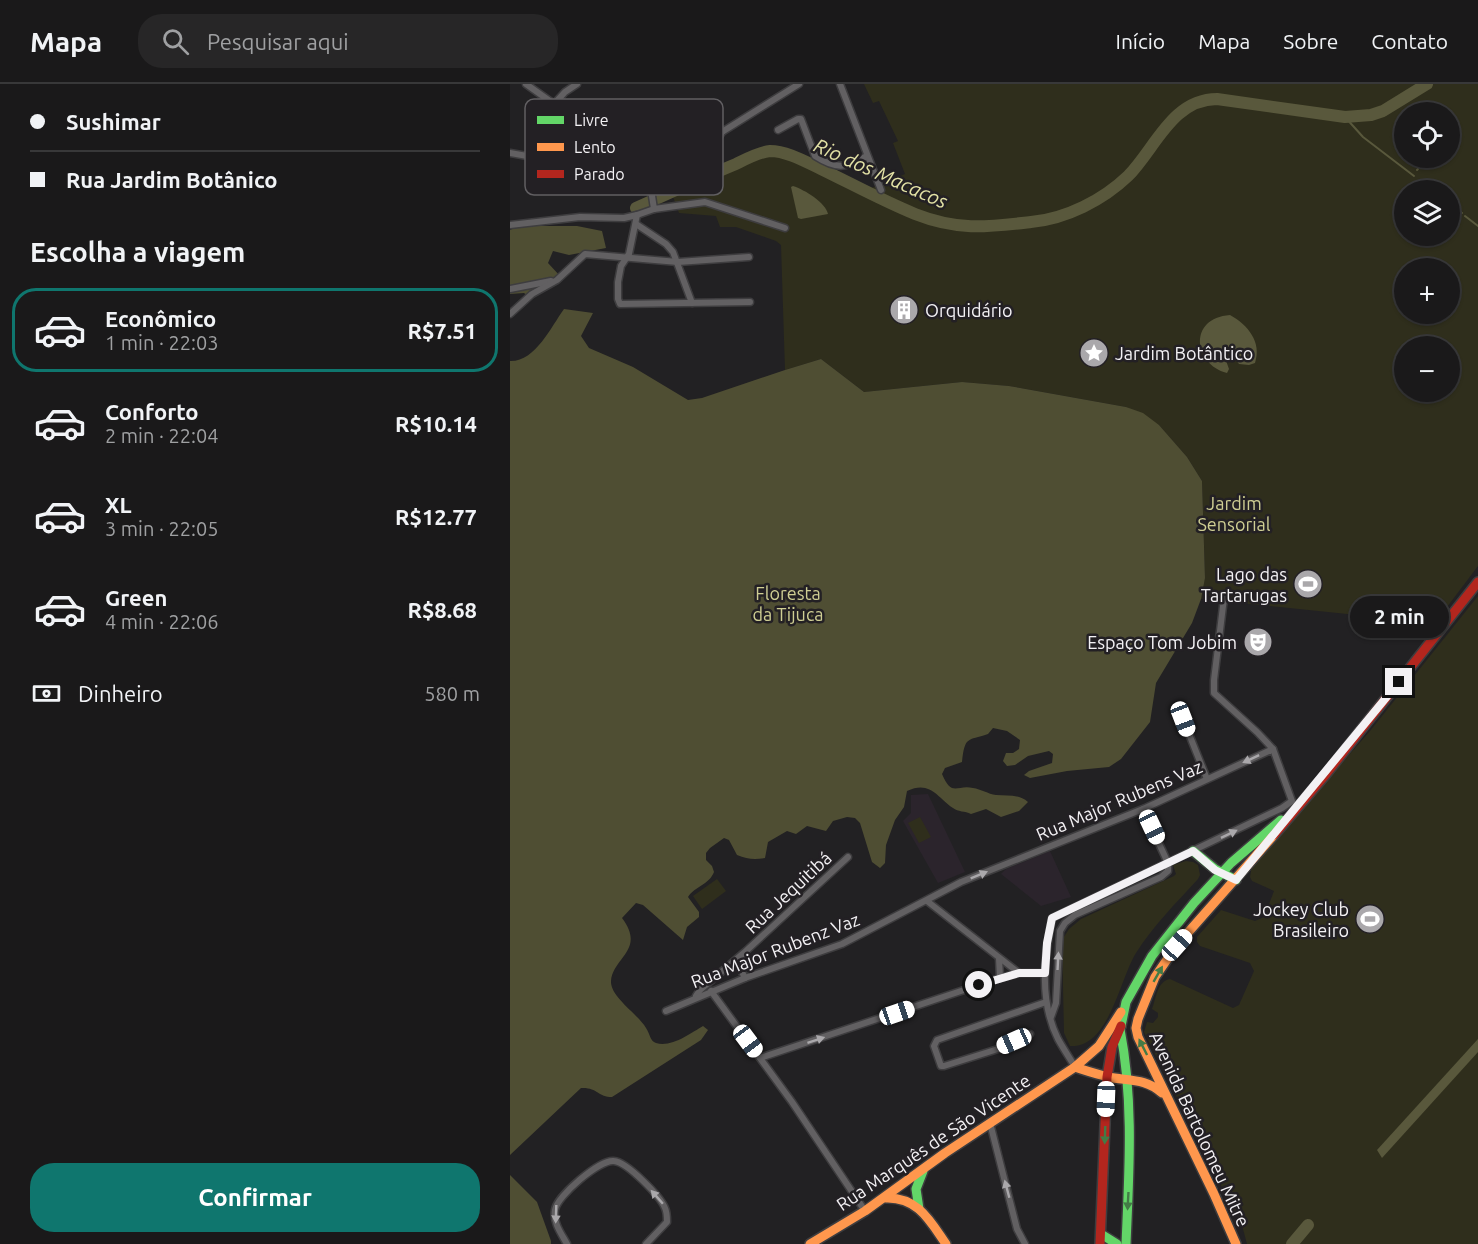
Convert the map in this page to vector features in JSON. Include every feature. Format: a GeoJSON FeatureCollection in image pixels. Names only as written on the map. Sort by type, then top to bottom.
{"type":"FeatureCollection","features":[{"type":"Feature","properties":{"kind":"main road"},"geometry":{"type":"LineString","coordinates":[[1193,851],[1221,873],[1236,880],[1294,804],[1326,774],[1478,582]]}},
{"type":"Feature","properties":{"kind":"main road","name":"Rua Marquês de São Vicente"},"geometry":{"type":"LineString","coordinates":[[813,1243],[879,1202],[990,1123],[1075,1067],[1099,1046],[1165,938],[1221,873],[1294,804]]}},
{"type":"Feature","properties":{"kind":"main road","name":"Avenida Bartolomeu Mitre"},"geometry":{"type":"LineString","coordinates":[[1236,880],[1177,945],[1164,963],[1155,977],[1136,1028],[1138,1037],[1236,1244]]}},
{"type":"Feature","properties":{"kind":"main road"},"geometry":{"type":"LineString","coordinates":[[1118,1244],[1100,1239],[1107,1077],[1112,1047],[1120,1029],[1126,1002]]}},
{"type":"Feature","properties":{"kind":"main road"},"geometry":{"type":"LineString","coordinates":[[1120,1029],[1129,1079],[1132,1118],[1126,1244]]}},
{"type":"Feature","properties":{"kind":"main road"},"geometry":{"type":"LineString","coordinates":[[1075,1067],[1107,1077],[1151,1084],[1159,1089],[1170,1103]]}},
{"type":"Feature","properties":{"kind":"main road"},"geometry":{"type":"LineString","coordinates":[[919,1209],[916,1185],[920,1175],[927,1167]]}},
{"type":"Feature","properties":{"kind":"main road"},"geometry":{"type":"LineString","coordinates":[[879,1202],[895,1197],[909,1200],[919,1209],[946,1244]]}},
{"type":"Feature","properties":{"kind":"street"},"geometry":{"type":"LineString","coordinates":[[526,84],[547,99]]}},
{"type":"Feature","properties":{"kind":"street"},"geometry":{"type":"LineString","coordinates":[[559,99],[577,84]]}},
{"type":"Feature","properties":{"kind":"street"},"geometry":{"type":"LineString","coordinates":[[782,84],[787,91]]}},
{"type":"Feature","properties":{"kind":"street"},"geometry":{"type":"LineString","coordinates":[[723,131],[799,84]]}},
{"type":"Feature","properties":{"kind":"street"},"geometry":{"type":"LineString","coordinates":[[840,84],[882,190]]}},
{"type":"Feature","properties":{"kind":"street"},"geometry":{"type":"LineString","coordinates":[[778,130],[801,119],[815,156],[835,166],[846,167],[867,156]]}},
{"type":"Feature","properties":{"kind":"street"},"geometry":{"type":"LineString","coordinates":[[510,153],[525,155]]}},
{"type":"Feature","properties":{"kind":"street"},"geometry":{"type":"LineString","coordinates":[[652,195],[654,209]]}},
{"type":"Feature","properties":{"kind":"street"},"geometry":{"type":"LineString","coordinates":[[510,225],[580,217],[624,218],[654,209],[705,202],[785,228]]}},
{"type":"Feature","properties":{"kind":"street"},"geometry":{"type":"LineString","coordinates":[[637,215],[628,254],[624,258],[618,282],[620,304],[750,303]]}},
{"type":"Feature","properties":{"kind":"street"},"geometry":{"type":"LineString","coordinates":[[636,224],[666,244],[678,262],[692,303]]}},
{"type":"Feature","properties":{"kind":"street"},"geometry":{"type":"LineString","coordinates":[[510,314],[532,294],[557,280],[585,255],[678,262],[749,257]]}},
{"type":"Feature","properties":{"kind":"street"},"geometry":{"type":"LineString","coordinates":[[510,289],[557,280]]}},
{"type":"Feature","properties":{"kind":"street"},"geometry":{"type":"LineString","coordinates":[[1075,1067],[1057,1037],[1046,1002],[1047,943],[1052,918],[1294,804],[1273,749],[1214,693],[1224,598]]}},
{"type":"Feature","properties":{"kind":"street"},"geometry":{"type":"LineString","coordinates":[[1183,719],[1207,779]]}},
{"type":"Feature","properties":{"kind":"street","name":"Rua Major Rubens Vaz"},"geometry":{"type":"LineString","coordinates":[[927,901],[960,882],[1143,808],[1273,749]]}},
{"type":"Feature","properties":{"kind":"street"},"geometry":{"type":"LineString","coordinates":[[1050,1018],[1056,1003],[1060,931],[1065,923],[1075,915],[1161,877],[1168,871],[1168,863],[1143,808]]}},
{"type":"Feature","properties":{"kind":"street","name":"Rua Jequitibá"},"geometry":{"type":"LineString","coordinates":[[696,997],[700,990],[848,857]]}},
{"type":"Feature","properties":{"kind":"street"},"geometry":{"type":"LineString","coordinates":[[927,901],[1019,973]]}},
{"type":"Feature","properties":{"kind":"street","name":"Rua Major Rubenz Vaz"},"geometry":{"type":"LineString","coordinates":[[666,1011],[745,978],[842,944],[927,901]]}},
{"type":"Feature","properties":{"kind":"street"},"geometry":{"type":"LineString","coordinates":[[745,978],[740,968],[746,951]]}},
{"type":"Feature","properties":{"kind":"street"},"geometry":{"type":"LineString","coordinates":[[999,957],[1000,978]]}},
{"type":"Feature","properties":{"kind":"street"},"geometry":{"type":"LineString","coordinates":[[760,1058],[1000,978],[1019,973],[1045,973]]}},
{"type":"Feature","properties":{"kind":"street"},"geometry":{"type":"LineString","coordinates":[[711,991],[866,1210]]}},
{"type":"Feature","properties":{"kind":"street"},"geometry":{"type":"LineString","coordinates":[[1030,1034],[998,1049],[944,1066],[941,1066],[934,1046],[937,1040],[1046,1002]]}},
{"type":"Feature","properties":{"kind":"street"},"geometry":{"type":"LineString","coordinates":[[990,1123],[1017,1229],[1025,1244]]}},
{"type":"Feature","properties":{"kind":"street"},"geometry":{"type":"LineString","coordinates":[[567,1244],[556,1226],[555,1207],[560,1199],[597,1166],[614,1161],[629,1167],[665,1206],[667,1222],[646,1244]]}},
{"type":"Feature","properties":{"kind":"shaded area"},"geometry":{"type":"Polygon","coordinates":[[[791,187],[814,197],[823,205],[828,214],[798,218],[791,187]]]}},
{"type":"Feature","properties":{"kind":"shaded area"},"geometry":{"type":"Polygon","coordinates":[[[1230,315],[1248,329],[1255,341],[1257,355],[1255,363],[1239,364],[1233,356],[1233,347],[1225,347],[1224,355],[1229,369],[1227,373],[1207,361],[1200,342],[1207,324],[1216,318],[1230,315]]]}},
{"type":"Feature","properties":{"kind":"shaded area"},"geometry":{"type":"Polygon","coordinates":[[[928,794],[965,872],[938,883],[903,821],[911,813],[911,795],[928,794]]]}},
{"type":"Feature","properties":{"kind":"shaded area"},"geometry":{"type":"Polygon","coordinates":[[[1050,851],[1071,897],[1041,906],[1001,874],[1006,869],[1050,851]]]}},
{"type":"Feature","properties":{"kind":"shaded area"},"geometry":{"type":"Polygon","coordinates":[[[1478,1039],[1478,1052],[1382,1158],[1377,1150],[1478,1039]]]}},
{"type":"Feature","properties":{"kind":"green space","name":"Jardim Botântico"},"geometry":{"type":"Polygon","coordinates":[[[864,84],[1478,84],[1478,566],[1438,619],[1425,619],[1421,625],[1405,620],[1201,599],[1205,577],[1202,481],[1187,457],[1159,425],[1126,407],[1009,386],[962,382],[864,392],[821,359],[785,370],[781,245],[776,241],[736,227],[720,227],[716,216],[679,213],[672,195],[723,195],[723,172],[770,152],[862,192],[905,174],[893,143],[898,141],[879,101],[873,103],[864,84]]]}},
{"type":"Feature","properties":{"kind":"green space"},"geometry":{"type":"Polygon","coordinates":[[[519,226],[577,226],[602,231],[606,248],[569,255],[553,251],[548,263],[560,276],[532,299],[524,293],[510,294],[510,230],[519,226]]]}},
{"type":"Feature","properties":{"kind":"green space","name":"Floresta da Tijuca"},"geometry":{"type":"Polygon","coordinates":[[[564,309],[593,313],[581,336],[589,348],[633,367],[688,400],[702,398],[821,359],[864,392],[962,382],[1009,386],[1126,407],[1143,413],[1159,425],[1187,457],[1202,481],[1205,578],[1201,599],[1192,623],[1156,683],[1150,722],[1121,759],[1109,767],[1067,771],[1030,778],[1024,775],[1052,763],[1053,754],[1049,751],[1028,756],[1015,765],[1007,766],[1003,761],[1006,753],[1013,753],[1019,749],[1020,740],[1007,731],[993,728],[988,734],[968,741],[964,748],[962,762],[945,768],[942,774],[952,788],[967,787],[1024,799],[1028,802],[1019,811],[1001,817],[986,809],[971,814],[955,809],[933,791],[922,787],[907,791],[904,807],[895,820],[886,845],[885,863],[880,868],[872,862],[860,823],[855,818],[847,817],[833,821],[826,831],[807,826],[796,834],[787,831],[768,842],[765,858],[761,859],[737,855],[729,840],[724,838],[706,853],[706,860],[714,872],[712,876],[688,897],[699,912],[699,917],[687,927],[683,940],[643,905],[636,903],[622,918],[629,929],[631,938],[630,946],[613,973],[611,981],[615,993],[642,1023],[651,1039],[656,1043],[674,1042],[703,1026],[708,1030],[701,1040],[612,1097],[591,1089],[581,1088],[510,1155],[510,361],[519,360],[535,350],[564,309]]]}},
{"type":"Feature","properties":{"kind":"green space","name":"Jockey Club Brasileiro"},"geometry":{"type":"Polygon","coordinates":[[[1478,596],[1478,1244],[1247,1244],[1243,1229],[1144,1032],[1147,1022],[1153,1023],[1158,1017],[1158,1013],[1152,1009],[1158,991],[1162,983],[1170,979],[1233,1008],[1239,1005],[1254,971],[1250,963],[1200,946],[1197,937],[1221,910],[1255,921],[1264,917],[1274,891],[1252,881],[1250,877],[1252,865],[1370,731],[1478,596]]]}},
{"type":"Feature","properties":{"kind":"green space"},"geometry":{"type":"Polygon","coordinates":[[[920,817],[931,837],[919,843],[908,823],[920,817]]]}},
{"type":"Feature","properties":{"kind":"green space"},"geometry":{"type":"Polygon","coordinates":[[[1186,861],[1198,865],[1200,875],[1198,879],[1157,924],[1136,953],[1112,1010],[1095,1036],[1083,1044],[1070,1046],[1064,1033],[1062,940],[1069,929],[1081,919],[1174,876],[1176,874],[1173,865],[1186,861]]]}},
{"type":"Feature","properties":{"kind":"green space"},"geometry":{"type":"Polygon","coordinates":[[[717,879],[726,891],[702,909],[693,896],[717,879]]]}},
{"type":"Feature","properties":{"kind":"green space"},"geometry":{"type":"Polygon","coordinates":[[[510,1175],[537,1202],[551,1244],[510,1244],[510,1175]]]}},
{"type":"Feature","properties":{"kind":"waterway","name":"Rio dos Macacos"},"geometry":{"type":"LineString","coordinates":[[723,169],[761,153],[770,151],[783,153],[796,157],[903,209],[931,219],[973,226],[1015,224],[1057,217],[1083,207],[1107,193],[1138,165],[1176,116],[1201,101],[1217,99],[1345,117],[1371,115],[1383,111],[1427,84]]}},
{"type":"Feature","properties":{"kind":"waterway"},"geometry":{"type":"LineString","coordinates":[[1345,117],[1363,137],[1414,176]]}},
{"type":"Feature","properties":{"kind":"waterway","name":"Rio dos Macacos"},"geometry":{"type":"LineString","coordinates":[[636,208],[665,195]]}},
{"type":"Feature","properties":{"kind":"waterway"},"geometry":{"type":"LineString","coordinates":[[1465,216],[1478,226]]}},
{"type":"Feature","properties":{"kind":"waterway"},"geometry":{"type":"LineString","coordinates":[[1292,1244],[1308,1225]]}},
{"type":"Feature","properties":{"kind":"traffic: fast"},"geometry":{"type":"LineString","coordinates":[[1121,1026],[1126,1002],[1152,956],[1194,903],[1231,863],[1281,820]]}},
{"type":"Feature","properties":{"kind":"traffic: fast"},"geometry":{"type":"LineString","coordinates":[[1193,851],[1215,869],[1236,880]]}},
{"type":"Feature","properties":{"kind":"traffic: fast"},"geometry":{"type":"LineString","coordinates":[[1120,1029],[1129,1110],[1126,1244]]}},
{"type":"Feature","properties":{"kind":"traffic: fast"},"geometry":{"type":"LineString","coordinates":[[919,1209],[916,1189],[923,1171]]}},
{"type":"Feature","properties":{"kind":"traffic: fast"},"geometry":{"type":"LineString","coordinates":[[1101,1234],[1117,1244]]}},
{"type":"Feature","properties":{"kind":"traffic: slow"},"geometry":{"type":"LineString","coordinates":[[1236,1244],[1138,1037],[1136,1028],[1155,977],[1177,945],[1274,835]]}},
{"type":"Feature","properties":{"kind":"traffic: slow"},"geometry":{"type":"LineString","coordinates":[[810,1244],[865,1211],[945,1153],[1075,1067],[1099,1046],[1121,1012]]}},
{"type":"Feature","properties":{"kind":"traffic: slow"},"geometry":{"type":"LineString","coordinates":[[1075,1067],[1108,1077],[1143,1082],[1162,1093]]}},
{"type":"Feature","properties":{"kind":"traffic: slow"},"geometry":{"type":"LineString","coordinates":[[886,1198],[897,1199],[915,1206],[928,1219],[946,1244]]}},
{"type":"Feature","properties":{"kind":"traffic: jam"},"geometry":{"type":"LineString","coordinates":[[1274,835],[1326,774],[1478,582]]}},
{"type":"Feature","properties":{"kind":"traffic: jam"},"geometry":{"type":"LineString","coordinates":[[1100,1244],[1107,1077],[1112,1047],[1121,1026]]}},
{"type":"Feature","properties":{"kind":"place","name":"Orquidário"},"geometry":{"type":"Point","coordinates":[904,310]}},
{"type":"Feature","properties":{"kind":"place","name":"Jardim Botântico"},"geometry":{"type":"Point","coordinates":[1094,353]}},
{"type":"Feature","properties":{"kind":"place","name":"Lago das Tartarugas"},"geometry":{"type":"Point","coordinates":[1308,584]}},
{"type":"Feature","properties":{"kind":"place","name":"Espaço Tom Jobim"},"geometry":{"type":"Point","coordinates":[1258,642]}},
{"type":"Feature","properties":{"kind":"place","name":"Jockey Club Brasileiro"},"geometry":{"type":"Point","coordinates":[1370,919]}},
{"type":"Feature","properties":{"kind":"route"},"geometry":{"type":"LineString","coordinates":[[979,985],[1019,973],[1045,973],[1047,943],[1052,918],[1193,851],[1215,870],[1236,880],[1326,774],[1399,682]]}},
{"type":"Feature","properties":{"kind":"park label","name":"Jardim Sensorial"},"geometry":{"type":"Point","coordinates":[1234,513]}}]}
